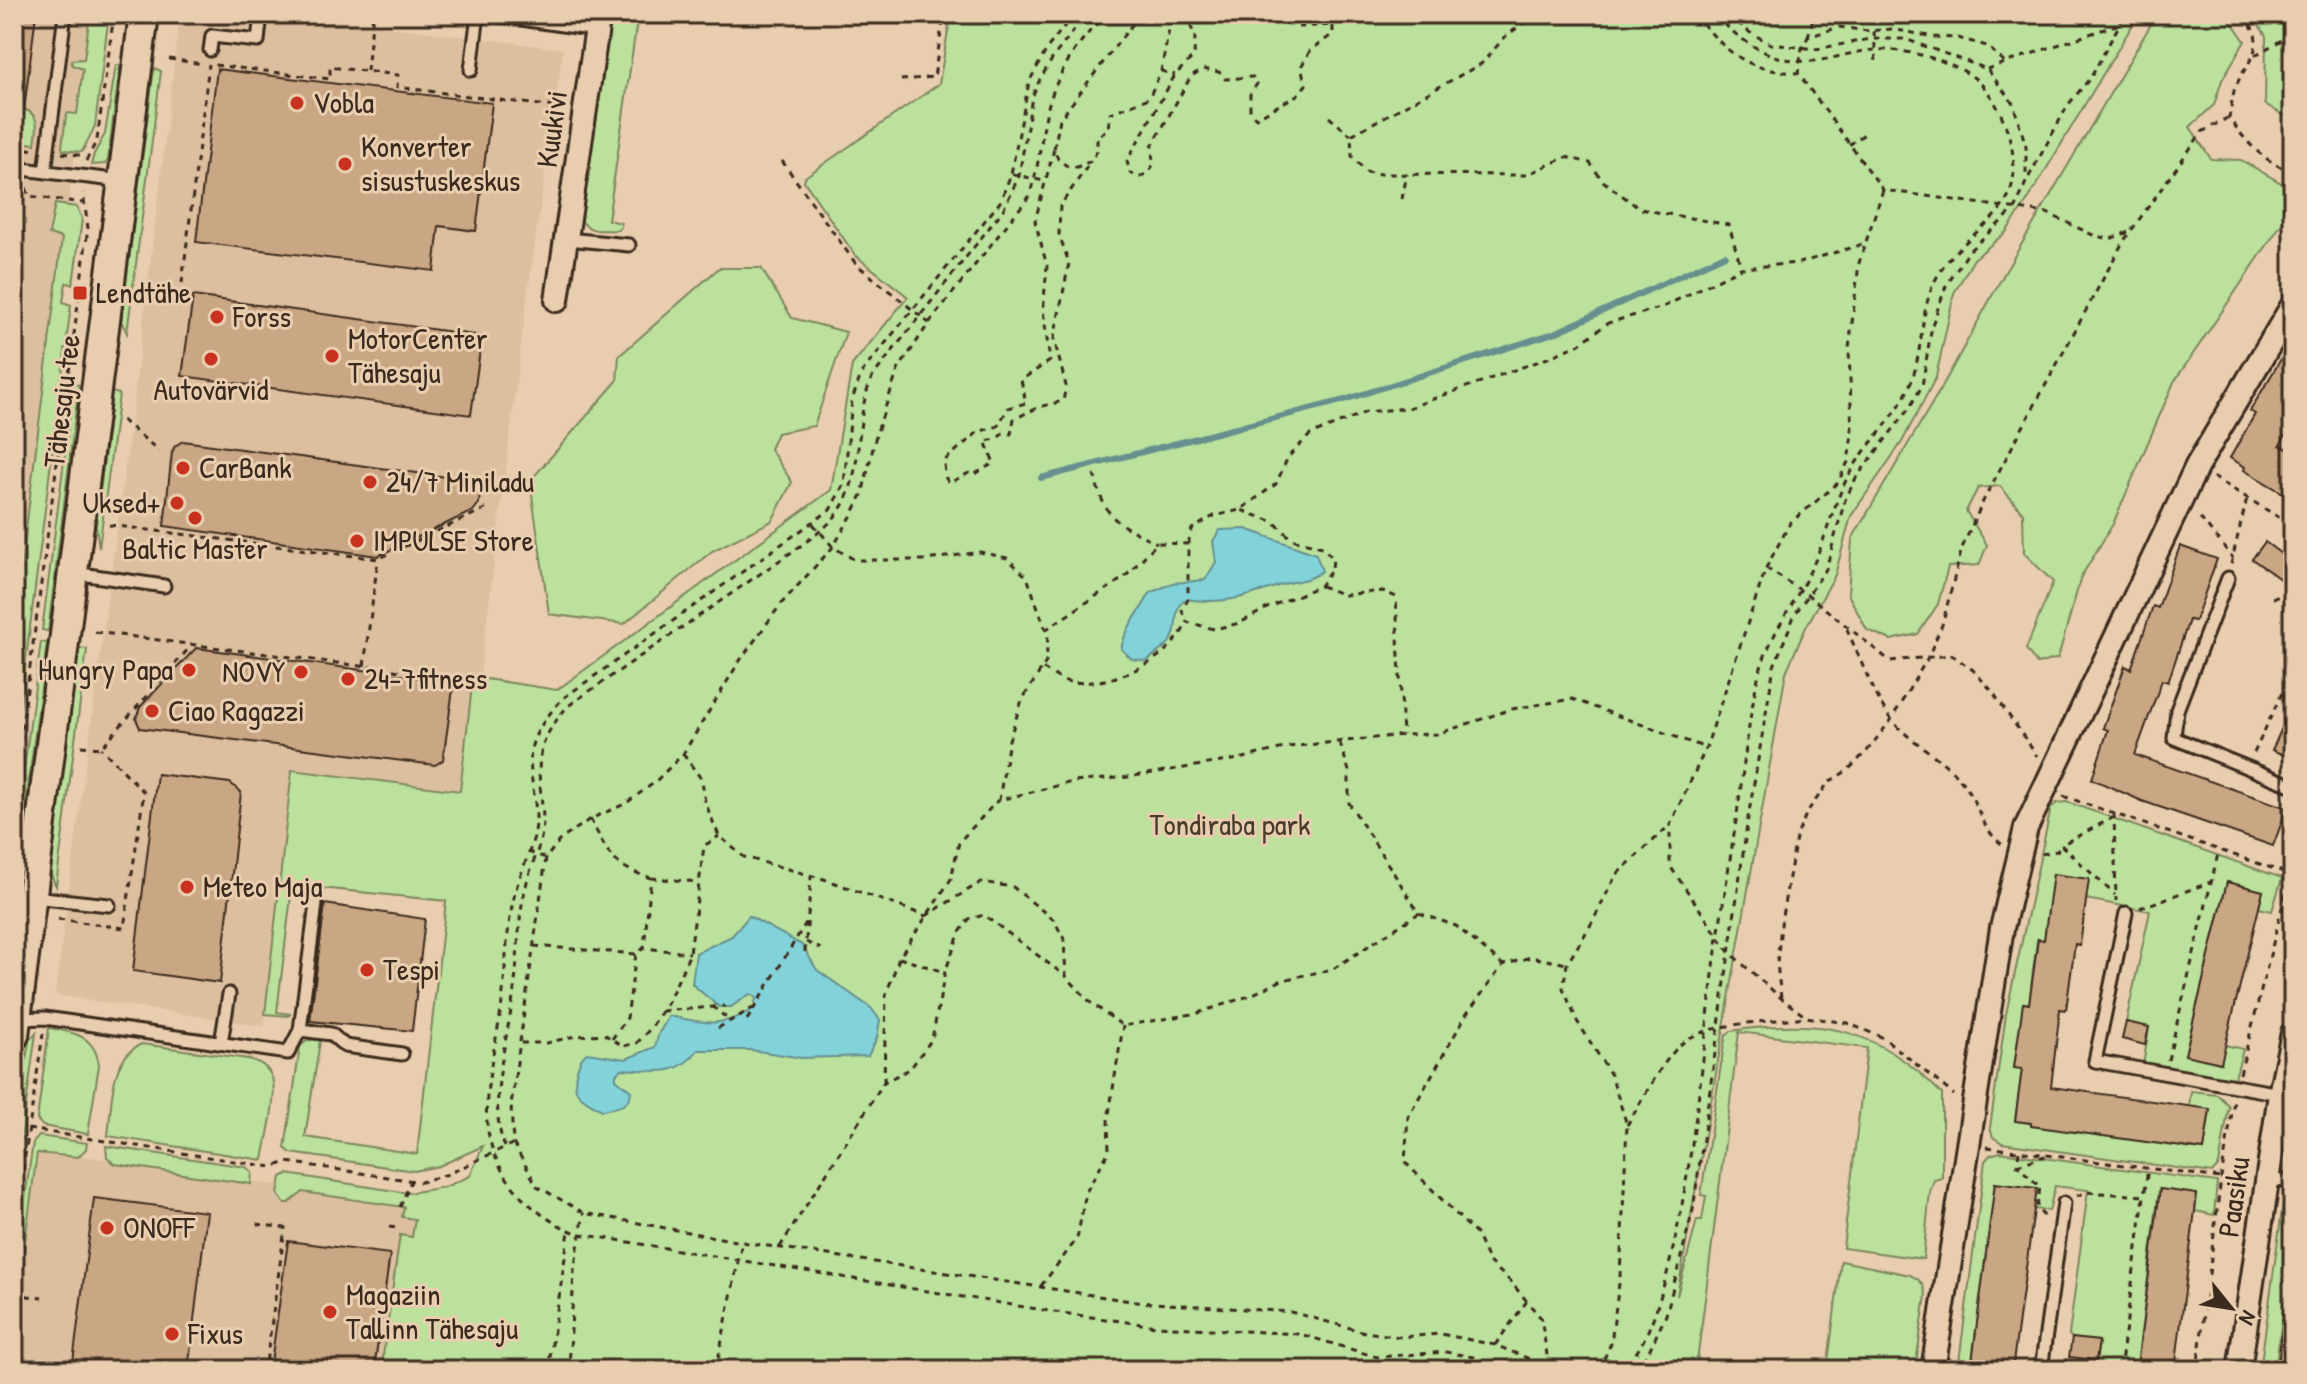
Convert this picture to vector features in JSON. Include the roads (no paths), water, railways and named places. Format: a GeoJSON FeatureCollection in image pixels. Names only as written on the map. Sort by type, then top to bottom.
{"type":"FeatureCollection","features":[{"type":"Feature","properties":{"kind":"street","name":"Tähesaju tee"},"geometry":{"type":"LineString","coordinates":[[15,1024],[144,14]]}},
{"type":"Feature","properties":{"kind":"street","name":"Kuukivi"},"geometry":{"type":"LineString","coordinates":[[557,300],[598,22]]}},
{"type":"Feature","properties":{"kind":"street"},"geometry":{"type":"LineString","coordinates":[[1933,1370],[2002,928],[2026,828],[2197,466],[2293,305]]}},
{"type":"Feature","properties":{"kind":"street","name":"Paasiku"},"geometry":{"type":"LineString","coordinates":[[2239,1370],[2267,1179],[2286,1095],[2293,1033]]}},
{"type":"Feature","properties":{"kind":"lane"},"geometry":{"type":"LineString","coordinates":[[45,172],[65,14]]}},
{"type":"Feature","properties":{"kind":"lane"},"geometry":{"type":"LineString","coordinates":[[210,50],[212,36],[258,41],[261,14]]}},
{"type":"Feature","properties":{"kind":"lane"},"geometry":{"type":"LineString","coordinates":[[471,70],[478,14]]}},
{"type":"Feature","properties":{"kind":"lane"},"geometry":{"type":"LineString","coordinates":[[486,14],[598,22]]}},
{"type":"Feature","properties":{"kind":"lane"},"geometry":{"type":"LineString","coordinates":[[14,168],[123,181]]}},
{"type":"Feature","properties":{"kind":"lane"},"geometry":{"type":"LineString","coordinates":[[567,239],[629,245]]}},
{"type":"Feature","properties":{"kind":"lane"},"geometry":{"type":"LineString","coordinates":[[74,573],[164,586]]}},
{"type":"Feature","properties":{"kind":"lane"},"geometry":{"type":"LineString","coordinates":[[2228,578],[2177,710],[2174,738],[2293,786]]}},
{"type":"Feature","properties":{"kind":"lane"},"geometry":{"type":"LineString","coordinates":[[32,897],[109,905]]}},
{"type":"Feature","properties":{"kind":"lane"},"geometry":{"type":"LineString","coordinates":[[15,1024],[45,1018],[288,1053],[300,1030],[316,904]]}},
{"type":"Feature","properties":{"kind":"lane"},"geometry":{"type":"LineString","coordinates":[[2126,913],[2095,1061],[2286,1095]]}},
{"type":"Feature","properties":{"kind":"lane"},"geometry":{"type":"LineString","coordinates":[[221,1043],[229,994]]}},
{"type":"Feature","properties":{"kind":"lane"},"geometry":{"type":"LineString","coordinates":[[300,1030],[331,1034],[345,1046],[402,1054]]}},
{"type":"Feature","properties":{"kind":"lane"},"geometry":{"type":"LineString","coordinates":[[2267,1179],[2293,1182]]}},
{"type":"Feature","properties":{"kind":"lane"},"geometry":{"type":"LineString","coordinates":[[2041,1370],[2064,1203]]}},
{"type":"Feature","properties":{"kind":"water"},"geometry":{"type":"Polygon","coordinates":[[[1246,529],[1316,554],[1322,571],[1306,579],[1234,599],[1186,599],[1177,612],[1172,639],[1164,648],[1147,661],[1132,659],[1121,649],[1129,627],[1150,593],[1173,583],[1205,580],[1216,562],[1213,541],[1220,530],[1246,529]]]}},
{"type":"Feature","properties":{"kind":"water"},"geometry":{"type":"Polygon","coordinates":[[[749,916],[802,945],[817,970],[871,1008],[880,1020],[877,1038],[868,1056],[802,1058],[751,1050],[698,1050],[673,1069],[622,1069],[616,1074],[616,1079],[631,1091],[628,1100],[621,1105],[602,1110],[579,1095],[575,1079],[580,1060],[587,1053],[626,1059],[655,1047],[669,1016],[723,1022],[754,1008],[756,998],[750,994],[731,1007],[719,1007],[692,984],[696,953],[732,936],[749,916]]]}},
{"type":"Feature","properties":{"kind":"waterway"},"geometry":{"type":"LineString","coordinates":[[1041,478],[1341,401],[1557,332],[1725,255]]}},
{"type":"Feature","properties":{"kind":"place","name":"Vobla"},"geometry":{"type":"Point","coordinates":[297,103]}},
{"type":"Feature","properties":{"kind":"place","name":"Konverter sisustuskeskus"},"geometry":{"type":"Point","coordinates":[345,164]}},
{"type":"Feature","properties":{"kind":"place","name":"Lendtähe"},"geometry":{"type":"Point","coordinates":[80,293]}},
{"type":"Feature","properties":{"kind":"place","name":"Forss"},"geometry":{"type":"Point","coordinates":[217,317]}},
{"type":"Feature","properties":{"kind":"place","name":"MotorCenter Tähesaju"},"geometry":{"type":"Point","coordinates":[332,356]}},
{"type":"Feature","properties":{"kind":"place","name":"Autovärvid"},"geometry":{"type":"Point","coordinates":[211,359]}},
{"type":"Feature","properties":{"kind":"place","name":"CarBank"},"geometry":{"type":"Point","coordinates":[183,468]}},
{"type":"Feature","properties":{"kind":"place","name":"24/7 Miniladu"},"geometry":{"type":"Point","coordinates":[370,482]}},
{"type":"Feature","properties":{"kind":"place","name":"Uksed+"},"geometry":{"type":"Point","coordinates":[177,503]}},
{"type":"Feature","properties":{"kind":"place","name":"Baltic Master"},"geometry":{"type":"Point","coordinates":[195,518]}},
{"type":"Feature","properties":{"kind":"place","name":"IMPULSE Store"},"geometry":{"type":"Point","coordinates":[357,541]}},
{"type":"Feature","properties":{"kind":"place","name":"Hungry Papa"},"geometry":{"type":"Point","coordinates":[189,670]}},
{"type":"Feature","properties":{"kind":"place","name":"NOVY"},"geometry":{"type":"Point","coordinates":[301,672]}},
{"type":"Feature","properties":{"kind":"place","name":"24-7fitness"},"geometry":{"type":"Point","coordinates":[348,679]}},
{"type":"Feature","properties":{"kind":"place","name":"Ciao Ragazzi"},"geometry":{"type":"Point","coordinates":[152,711]}},
{"type":"Feature","properties":{"kind":"place","name":"Meteo Maja"},"geometry":{"type":"Point","coordinates":[187,887]}},
{"type":"Feature","properties":{"kind":"place","name":"Tespi"},"geometry":{"type":"Point","coordinates":[367,970]}},
{"type":"Feature","properties":{"kind":"place","name":"ONOFF"},"geometry":{"type":"Point","coordinates":[107,1228]}},
{"type":"Feature","properties":{"kind":"place","name":"Magaziin Tallinn Tähesaju"},"geometry":{"type":"Point","coordinates":[330,1312]}},
{"type":"Feature","properties":{"kind":"place","name":"Fixus"},"geometry":{"type":"Point","coordinates":[172,1334]}},
{"type":"Feature","properties":{"kind":"park label","name":"Tondiraba park"},"geometry":{"type":"Point","coordinates":[1230,825]}}]}
